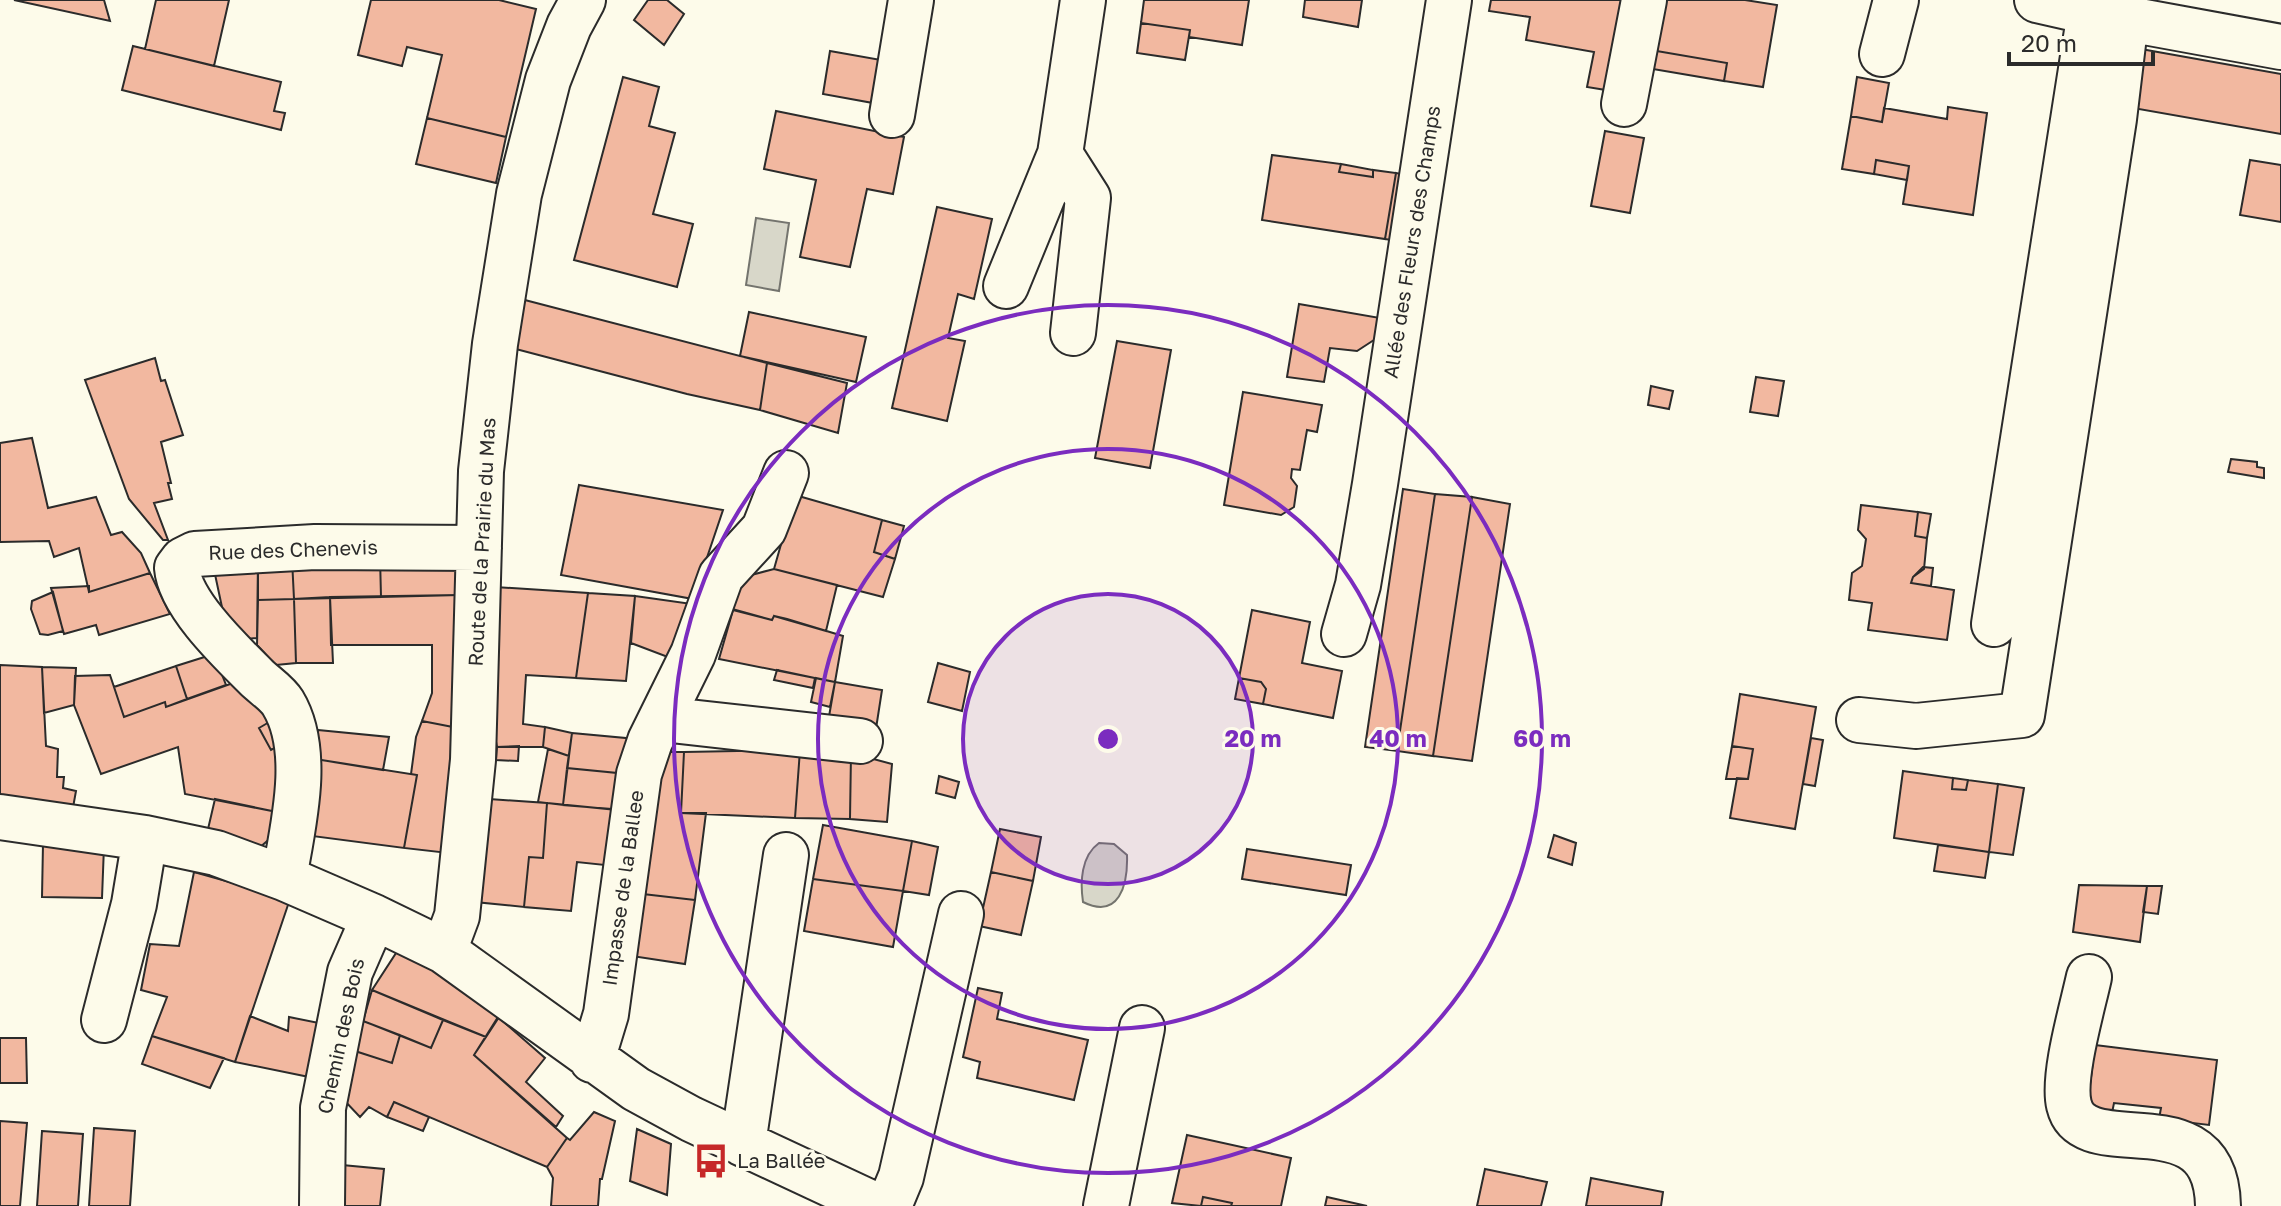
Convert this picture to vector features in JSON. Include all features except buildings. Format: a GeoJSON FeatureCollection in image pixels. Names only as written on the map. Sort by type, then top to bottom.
{"type":"FeatureCollection","features":[{"type":"Feature","properties":{"kind":"street","name":"Route de la Prairie du Mas"},"geometry":{"type":"LineString","coordinates":[[444,951],[457,916],[473,760],[481,471],[493,358],[519,194],[548,80],[569,26],[583,0]]}},
{"type":"Feature","properties":{"kind":"street"},"geometry":{"type":"LineString","coordinates":[[892,115],[911,0]]}},
{"type":"Feature","properties":{"kind":"street"},"geometry":{"type":"LineString","coordinates":[[1006,286],[1060,154],[1083,0]]}},
{"type":"Feature","properties":{"kind":"street","name":"Allée des Fleurs des Champs"},"geometry":{"type":"LineString","coordinates":[[1344,634],[1358,585],[1375,484],[1449,0]]}},
{"type":"Feature","properties":{"kind":"street"},"geometry":{"type":"LineString","coordinates":[[1624,104],[1644,0]]}},
{"type":"Feature","properties":{"kind":"street"},"geometry":{"type":"LineString","coordinates":[[1882,54],[1896,0]]}},
{"type":"Feature","properties":{"kind":"street"},"geometry":{"type":"LineString","coordinates":[[2037,0],[2281,47]]}},
{"type":"Feature","properties":{"kind":"street"},"geometry":{"type":"LineString","coordinates":[[1994,624],[2108,16]]}},
{"type":"Feature","properties":{"kind":"street"},"geometry":{"type":"LineString","coordinates":[[1859,720],[1916,726],[2022,715],[2114,119],[2108,16]]}},
{"type":"Feature","properties":{"kind":"street"},"geometry":{"type":"LineString","coordinates":[[1060,154],[1088,198],[1073,333]]}},
{"type":"Feature","properties":{"kind":"street","name":"Impasse de la Ballee"},"geometry":{"type":"LineString","coordinates":[[592,1060],[606,1014],[639,774],[650,741],[693,654],[721,576],[764,529],[786,473]]}},
{"type":"Feature","properties":{"kind":"street","name":"Rue des Chenevis"},"geometry":{"type":"LineString","coordinates":[[284,878],[298,803],[298,745],[282,702],[230,651],[190,600],[178,579],[177,568],[183,560],[195,554],[315,547],[479,548]]}},
{"type":"Feature","properties":{"kind":"street"},"geometry":{"type":"LineString","coordinates":[[662,719],[860,741]]}},
{"type":"Feature","properties":{"kind":"street"},"geometry":{"type":"LineString","coordinates":[[0,817],[145,838],[216,853],[374,917],[444,951],[636,1089],[743,1144],[877,1206]]}},
{"type":"Feature","properties":{"kind":"street"},"geometry":{"type":"LineString","coordinates":[[104,1020],[134,904],[145,838]]}},
{"type":"Feature","properties":{"kind":"street"},"geometry":{"type":"LineString","coordinates":[[743,1144],[786,855]]}},
{"type":"Feature","properties":{"kind":"street"},"geometry":{"type":"LineString","coordinates":[[889,1206],[901,1177],[961,914]]}},
{"type":"Feature","properties":{"kind":"street","name":"Chemin des Bois"},"geometry":{"type":"LineString","coordinates":[[322,1206],[323,1108],[350,972],[374,917]]}},
{"type":"Feature","properties":{"kind":"street"},"geometry":{"type":"LineString","coordinates":[[2089,977],[2068,1082],[2073,1117],[2096,1131],[2159,1138],[2190,1146],[2208,1162],[2217,1184],[2218,1206]]}},
{"type":"Feature","properties":{"kind":"street"},"geometry":{"type":"LineString","coordinates":[[1106,1206],[1142,1028]]}},
{"type":"Feature","properties":{"kind":"shaded area"},"geometry":{"type":"Polygon","coordinates":[[[756,218],[789,223],[779,291],[746,285],[756,218]]]}},
{"type":"Feature","properties":{"kind":"shaded area"},"geometry":{"type":"Polygon","coordinates":[[[1099,843],[1114,844],[1127,855],[1123,888],[1113,903],[1105,906],[1083,902],[1082,894],[1085,862],[1099,843]]]}},
{"type":"Feature","properties":{"kind":"place","name":"La Ballée"},"geometry":{"type":"Point","coordinates":[711,1161]}}]}
